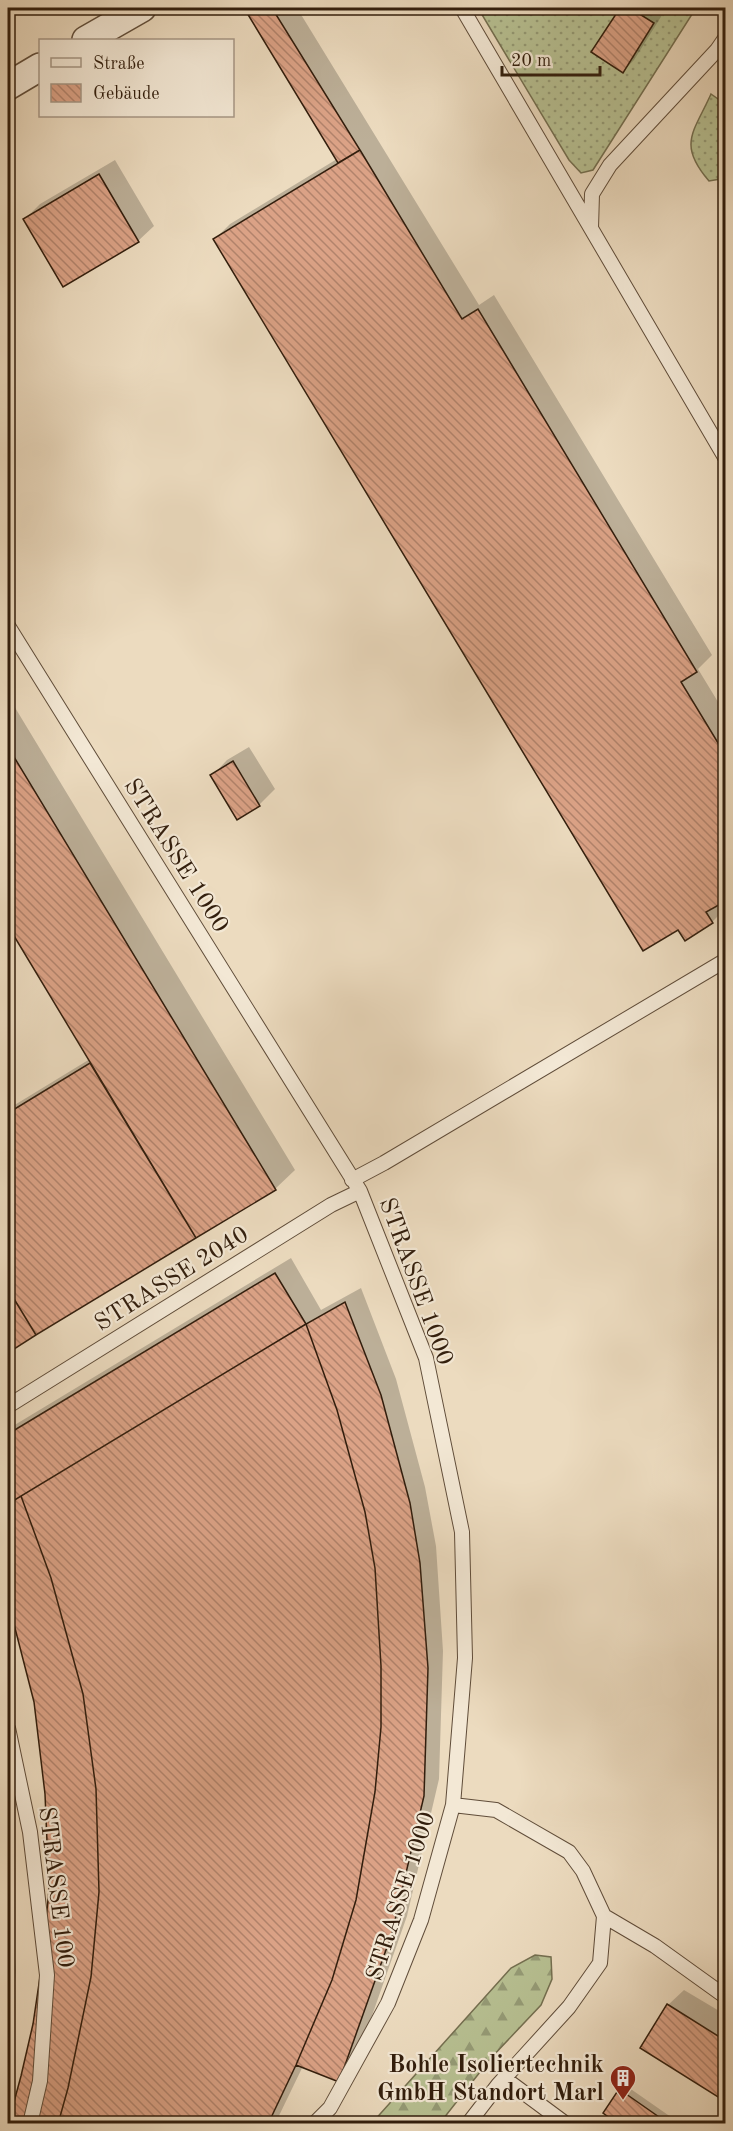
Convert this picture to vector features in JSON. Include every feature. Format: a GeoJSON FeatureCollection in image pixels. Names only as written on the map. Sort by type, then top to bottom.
{"type":"FeatureCollection","features":[{"type":"Feature","properties":{"kind":"street"},"geometry":{"type":"LineString","coordinates":[[88,39],[142,8]]}},
{"type":"Feature","properties":{"kind":"street"},"geometry":{"type":"LineString","coordinates":[[8,86],[39,68]]}},
{"type":"Feature","properties":{"kind":"lane"},"geometry":{"type":"LineString","coordinates":[[462,8],[726,459]]}},
{"type":"Feature","properties":{"kind":"lane"},"geometry":{"type":"LineString","coordinates":[[591,230],[592,194],[610,165],[662,111],[726,37]]}},
{"type":"Feature","properties":{"kind":"lane","name":"STRASSE 1000"},"geometry":{"type":"LineString","coordinates":[[8,626],[356,1186],[426,1358],[462,1532],[465,1658],[453,1805],[421,1920],[388,2003],[330,2108],[314,2124]]}},
{"type":"Feature","properties":{"kind":"lane","name":"STRASSE 2040"},"geometry":{"type":"LineString","coordinates":[[8,1406],[331,1205],[384,1163],[726,960]]}},
{"type":"Feature","properties":{"kind":"lane","name":"STRASSE 100"},"geometry":{"type":"LineString","coordinates":[[8,1728],[30,1832],[47,1975],[40,2081],[30,2124]]}},
{"type":"Feature","properties":{"kind":"lane"},"geometry":{"type":"LineString","coordinates":[[453,1805],[496,1810],[569,1852],[583,1871],[604,1916],[600,1963],[569,2007],[504,2078],[468,2124]]}},
{"type":"Feature","properties":{"kind":"lane"},"geometry":{"type":"LineString","coordinates":[[604,1916],[655,1946],[726,1997]]}},
{"type":"Feature","properties":{"kind":"lane"},"geometry":{"type":"LineString","coordinates":[[504,2078],[566,2124]]}},
{"type":"Feature","properties":{"kind":"green space"},"geometry":{"type":"Polygon","coordinates":[[[478,8],[696,8],[593,170],[581,173],[569,160],[478,8]]]}},
{"type":"Feature","properties":{"kind":"green space"},"geometry":{"type":"Polygon","coordinates":[[[711,94],[725,104],[726,178],[709,181],[693,157],[691,147],[694,128],[711,94]]]}},
{"type":"Feature","properties":{"kind":"green space"},"geometry":{"type":"Polygon","coordinates":[[[535,1955],[551,1957],[552,1979],[541,2005],[491,2058],[440,2123],[372,2123],[511,1968],[535,1955]]]}},
{"type":"Feature","properties":{"kind":"building"},"geometry":{"type":"Polygon","coordinates":[[[244,8],[272,8],[360,150],[338,163],[244,8]]]}},
{"type":"Feature","properties":{"kind":"building"},"geometry":{"type":"Polygon","coordinates":[[[620,8],[630,8],[654,23],[623,73],[591,52],[620,8]]]}},
{"type":"Feature","properties":{"kind":"building"},"geometry":{"type":"Polygon","coordinates":[[[360,150],[462,319],[478,309],[697,672],[681,682],[726,756],[726,901],[706,912],[713,923],[685,941],[678,930],[643,951],[213,239],[360,150]]]}},
{"type":"Feature","properties":{"kind":"building"},"geometry":{"type":"Polygon","coordinates":[[[99,174],[139,242],[63,287],[23,219],[99,174]]]}},
{"type":"Feature","properties":{"kind":"building"},"geometry":{"type":"Polygon","coordinates":[[[8,747],[276,1190],[196,1238],[8,926],[8,747]]]}},
{"type":"Feature","properties":{"kind":"building"},"geometry":{"type":"Polygon","coordinates":[[[233,761],[260,806],[237,820],[210,775],[233,761]]]}},
{"type":"Feature","properties":{"kind":"building"},"geometry":{"type":"Polygon","coordinates":[[[90,1063],[196,1238],[36,1335],[8,1289],[8,1113],[90,1063]]]}},
{"type":"Feature","properties":{"kind":"building"},"geometry":{"type":"Polygon","coordinates":[[[275,1273],[306,1324],[8,1504],[8,1434],[275,1273]]]}},
{"type":"Feature","properties":{"kind":"building"},"geometry":{"type":"Polygon","coordinates":[[[8,1289],[36,1335],[8,1353],[8,1289]]]}},
{"type":"Feature","properties":{"kind":"building"},"geometry":{"type":"Polygon","coordinates":[[[345,1302],[381,1395],[410,1503],[420,1563],[428,1668],[424,1796],[392,1933],[339,2082],[296,2065],[332,1980],[356,1900],[375,1792],[381,1727],[381,1666],[375,1568],[365,1512],[337,1410],[306,1324],[345,1302]]]}},
{"type":"Feature","properties":{"kind":"building"},"geometry":{"type":"Polygon","coordinates":[[[306,1324],[337,1410],[365,1512],[375,1568],[381,1666],[381,1727],[375,1792],[356,1900],[332,1980],[268,2124],[58,2124],[68,2088],[91,1977],[99,1892],[96,1789],[83,1694],[51,1578],[21,1496],[306,1324]]]}},
{"type":"Feature","properties":{"kind":"building"},"geometry":{"type":"Polygon","coordinates":[[[21,1496],[51,1578],[83,1694],[96,1789],[99,1892],[91,1977],[68,2088],[58,2124],[8,2124],[33,2024],[49,1890],[45,1794],[34,1702],[8,1601],[8,1504],[21,1496]]]}},
{"type":"Feature","properties":{"kind":"building"},"geometry":{"type":"Polygon","coordinates":[[[8,1931],[11,1977],[8,2022],[8,1931]]]}},
{"type":"Feature","properties":{"kind":"building"},"geometry":{"type":"Polygon","coordinates":[[[667,2004],[726,2041],[726,2102],[640,2048],[667,2004]]]}},
{"type":"Feature","properties":{"kind":"building","name":"Bohle Isoliertechnik GmbH Standort Marl"},"geometry":{"type":"Polygon","coordinates":[[[619,2089],[669,2124],[618,2124],[603,2113],[619,2089]]]}},
{"type":"Feature","properties":{"kind":"place","name":"Bohle Isoliertechnik GmbH Standort Marl"},"geometry":{"type":"Point","coordinates":[623,2101]}}]}
